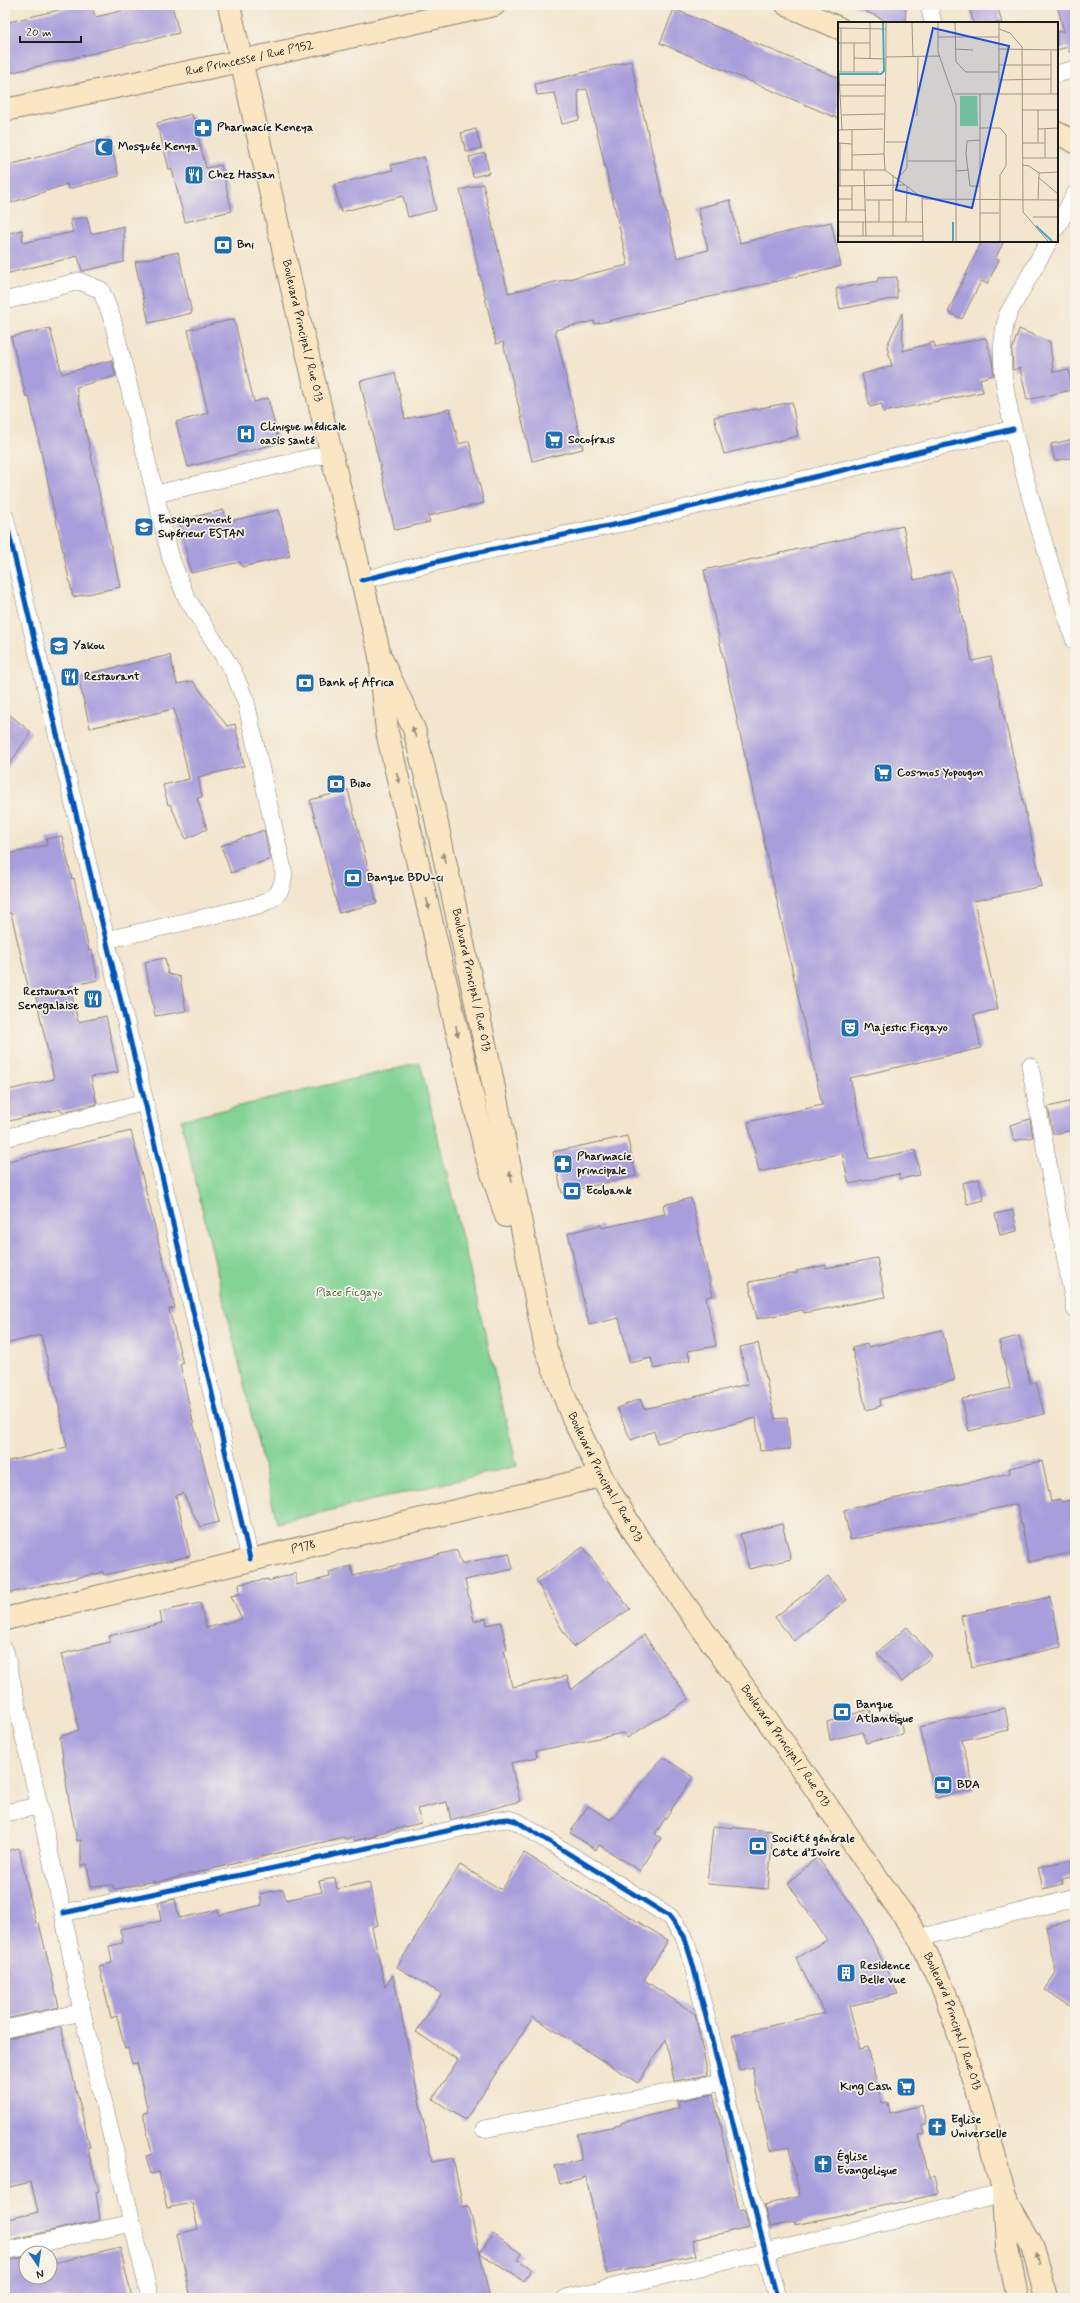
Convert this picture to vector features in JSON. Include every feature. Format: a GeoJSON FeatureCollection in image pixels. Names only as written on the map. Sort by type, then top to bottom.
{"type":"FeatureCollection","features":[{"type":"Feature","properties":{"kind":"main road","name":"Boulevard Principal / Rue O13"},"geometry":{"type":"LineString","coordinates":[[229,5],[331,453],[380,656],[414,729],[434,810],[491,1072],[537,1312],[546,1349],[572,1416],[601,1476],[639,1540],[785,1744],[919,1938],[945,1993],[962,2040],[977,2089],[1004,2193],[1007,2247],[1018,2298]]}},
{"type":"Feature","properties":{"kind":"main road","name":"Rue Princesse / Rue P152"},"geometry":{"type":"LineString","coordinates":[[5,110],[241,61],[494,5]]}},
{"type":"Feature","properties":{"kind":"main road"},"geometry":{"type":"LineString","coordinates":[[787,5],[838,28]]}},
{"type":"Feature","properties":{"kind":"main road"},"geometry":{"type":"LineString","coordinates":[[1058,134],[1075,142]]}},
{"type":"Feature","properties":{"kind":"main road","name":"P178"},"geometry":{"type":"LineString","coordinates":[[5,1619],[601,1476]]}},
{"type":"Feature","properties":{"kind":"main road","name":"Boulevard Principal / Rue O13"},"geometry":{"type":"LineString","coordinates":[[1004,2193],[1032,2245],[1047,2298]]}},
{"type":"Feature","properties":{"kind":"street"},"geometry":{"type":"LineString","coordinates":[[929,5],[933,22]]}},
{"type":"Feature","properties":{"kind":"street"},"geometry":{"type":"LineString","coordinates":[[1058,74],[1075,69]]}},
{"type":"Feature","properties":{"kind":"street"},"geometry":{"type":"LineString","coordinates":[[1058,224],[1075,194]]}},
{"type":"Feature","properties":{"kind":"street"},"geometry":{"type":"LineString","coordinates":[[1048,242],[1008,314],[1004,326],[1005,392],[1025,480],[1075,642]]}},
{"type":"Feature","properties":{"kind":"street"},"geometry":{"type":"LineString","coordinates":[[5,301],[79,281],[101,290],[112,318],[172,559],[186,597],[233,671],[246,702],[284,874],[283,887],[274,898],[259,905],[106,940]]}},
{"type":"Feature","properties":{"kind":"street"},"geometry":{"type":"LineString","coordinates":[[362,580],[460,556],[628,522],[1013,429]]}},
{"type":"Feature","properties":{"kind":"street"},"geometry":{"type":"LineString","coordinates":[[156,494],[331,453]]}},
{"type":"Feature","properties":{"kind":"street"},"geometry":{"type":"LineString","coordinates":[[5,517],[145,1102],[250,1559]]}},
{"type":"Feature","properties":{"kind":"street"},"geometry":{"type":"LineString","coordinates":[[1030,1066],[1075,1309]]}},
{"type":"Feature","properties":{"kind":"street"},"geometry":{"type":"LineString","coordinates":[[5,1138],[145,1102]]}},
{"type":"Feature","properties":{"kind":"street"},"geometry":{"type":"LineString","coordinates":[[5,1651],[82,2012],[150,2298]]}},
{"type":"Feature","properties":{"kind":"street"},"geometry":{"type":"LineString","coordinates":[[5,1813],[38,1806]]}},
{"type":"Feature","properties":{"kind":"street"},"geometry":{"type":"LineString","coordinates":[[62,1913],[498,1820],[508,1819],[516,1821],[669,1916],[684,1936],[723,2082],[777,2298]]}},
{"type":"Feature","properties":{"kind":"street"},"geometry":{"type":"LineString","coordinates":[[919,1938],[1075,1898]]}},
{"type":"Feature","properties":{"kind":"street"},"geometry":{"type":"LineString","coordinates":[[5,2029],[82,2012]]}},
{"type":"Feature","properties":{"kind":"street"},"geometry":{"type":"LineString","coordinates":[[484,2129],[723,2082]]}},
{"type":"Feature","properties":{"kind":"street"},"geometry":{"type":"LineString","coordinates":[[566,2298],[766,2252],[1004,2193]]}},
{"type":"Feature","properties":{"kind":"street"},"geometry":{"type":"LineString","coordinates":[[5,2251],[132,2223]]}},
{"type":"Feature","properties":{"kind":"green space","name":"Place Ficgayo"},"geometry":{"type":"Polygon","coordinates":[[[420,1063],[517,1466],[277,1523],[181,1120],[420,1063]]]}},
{"type":"Feature","properties":{"kind":"building"},"geometry":{"type":"Polygon","coordinates":[[[79,5],[92,5],[95,17],[147,5],[172,5],[179,33],[5,74],[5,23],[79,5]]]}},
{"type":"Feature","properties":{"kind":"building"},"geometry":{"type":"Polygon","coordinates":[[[852,5],[906,5],[905,22],[889,22],[852,5]]]}},
{"type":"Feature","properties":{"kind":"building"},"geometry":{"type":"Polygon","coordinates":[[[969,5],[997,5],[1002,22],[973,22],[969,5]]]}},
{"type":"Feature","properties":{"kind":"building"},"geometry":{"type":"Polygon","coordinates":[[[1057,5],[1075,5],[1075,51],[1069,52],[1068,47],[1058,50],[1058,32],[1064,31],[1057,5]]]}},
{"type":"Feature","properties":{"kind":"building"},"geometry":{"type":"Polygon","coordinates":[[[674,9],[838,78],[838,119],[660,43],[674,9]]]}},
{"type":"Feature","properties":{"kind":"building"},"geometry":{"type":"Polygon","coordinates":[[[631,61],[677,258],[708,250],[698,208],[730,200],[740,243],[831,222],[841,266],[595,324],[594,321],[555,330],[583,449],[532,461],[503,342],[496,344],[460,190],[483,184],[508,293],[628,265],[587,89],[578,90],[579,120],[562,124],[555,93],[537,95],[535,84],[631,61]]]}},
{"type":"Feature","properties":{"kind":"building"},"geometry":{"type":"Polygon","coordinates":[[[192,114],[206,168],[221,165],[232,211],[185,222],[172,169],[169,169],[157,123],[192,114]]]}},
{"type":"Feature","properties":{"kind":"building"},"geometry":{"type":"Polygon","coordinates":[[[476,129],[481,148],[466,152],[461,133],[476,129]]]}},
{"type":"Feature","properties":{"kind":"building"},"geometry":{"type":"Polygon","coordinates":[[[109,138],[119,176],[68,189],[67,184],[5,205],[5,166],[109,138]]]}},
{"type":"Feature","properties":{"kind":"building"},"geometry":{"type":"Polygon","coordinates":[[[485,153],[489,173],[473,177],[469,157],[485,153]]]}},
{"type":"Feature","properties":{"kind":"building"},"geometry":{"type":"Polygon","coordinates":[[[424,157],[436,210],[408,217],[403,196],[341,212],[334,185],[393,170],[391,165],[424,157]]]}},
{"type":"Feature","properties":{"kind":"building"},"geometry":{"type":"Polygon","coordinates":[[[87,217],[91,234],[124,226],[124,262],[82,271],[78,256],[5,274],[5,234],[22,230],[23,243],[73,232],[70,220],[87,217]]]}},
{"type":"Feature","properties":{"kind":"building"},"geometry":{"type":"Polygon","coordinates":[[[982,242],[1004,242],[995,259],[999,260],[987,284],[981,281],[962,319],[948,312],[982,242]]]}},
{"type":"Feature","properties":{"kind":"building"},"geometry":{"type":"Polygon","coordinates":[[[178,252],[192,313],[149,323],[135,262],[178,252]]]}},
{"type":"Feature","properties":{"kind":"building"},"geometry":{"type":"Polygon","coordinates":[[[897,277],[897,298],[840,309],[836,289],[878,281],[878,278],[897,277]]]}},
{"type":"Feature","properties":{"kind":"building"},"geometry":{"type":"Polygon","coordinates":[[[902,313],[903,351],[934,342],[935,348],[986,338],[992,360],[994,375],[980,379],[983,392],[883,412],[882,404],[870,407],[862,374],[892,366],[887,346],[902,313]]]}},
{"type":"Feature","properties":{"kind":"building"},"geometry":{"type":"Polygon","coordinates":[[[234,319],[254,402],[268,398],[279,443],[188,467],[176,422],[208,413],[188,330],[234,319]]]}},
{"type":"Feature","properties":{"kind":"building"},"geometry":{"type":"Polygon","coordinates":[[[50,328],[62,374],[112,360],[116,376],[76,387],[120,587],[73,597],[29,396],[26,397],[11,337],[50,328]]]}},
{"type":"Feature","properties":{"kind":"building"},"geometry":{"type":"Polygon","coordinates":[[[1019,329],[1050,342],[1053,372],[1069,370],[1072,390],[1027,400],[1020,368],[1013,370],[1012,350],[1019,329]]]}},
{"type":"Feature","properties":{"kind":"building"},"geometry":{"type":"Polygon","coordinates":[[[395,373],[405,419],[450,409],[459,444],[469,441],[484,503],[428,516],[430,522],[395,530],[360,381],[395,373]]]}},
{"type":"Feature","properties":{"kind":"building"},"geometry":{"type":"Polygon","coordinates":[[[792,402],[798,436],[724,454],[714,417],[792,402]]]}},
{"type":"Feature","properties":{"kind":"building"},"geometry":{"type":"Polygon","coordinates":[[[1075,439],[1075,457],[1055,461],[1051,444],[1075,439]]]}},
{"type":"Feature","properties":{"kind":"building"},"geometry":{"type":"Polygon","coordinates":[[[224,510],[226,522],[279,510],[290,556],[242,567],[240,562],[191,573],[179,520],[224,510]]]}},
{"type":"Feature","properties":{"kind":"building","name":"Cosmos Yopougon"},"geometry":{"type":"Polygon","coordinates":[[[903,526],[914,580],[952,572],[972,661],[991,657],[1042,886],[974,901],[998,1009],[974,1015],[981,1048],[850,1078],[869,1159],[915,1150],[920,1175],[900,1179],[899,1174],[849,1184],[842,1153],[759,1172],[748,1122],[822,1105],[704,570],[903,526]]]}},
{"type":"Feature","properties":{"kind":"building"},"geometry":{"type":"Polygon","coordinates":[[[170,655],[177,684],[193,681],[227,726],[235,724],[244,766],[198,777],[202,797],[197,798],[207,829],[186,839],[170,804],[168,805],[163,785],[189,779],[174,709],[90,728],[78,676],[170,655]]]}},
{"type":"Feature","properties":{"kind":"building"},"geometry":{"type":"Polygon","coordinates":[[[5,711],[31,732],[5,771],[5,711]]]}},
{"type":"Feature","properties":{"kind":"building"},"geometry":{"type":"Polygon","coordinates":[[[348,790],[377,903],[339,913],[310,800],[348,790]]]}},
{"type":"Feature","properties":{"kind":"building"},"geometry":{"type":"Polygon","coordinates":[[[264,830],[270,859],[231,873],[221,846],[264,830]]]}},
{"type":"Feature","properties":{"kind":"building"},"geometry":{"type":"Polygon","coordinates":[[[62,836],[72,879],[74,878],[89,951],[92,950],[98,980],[70,986],[78,1022],[106,1016],[118,1072],[91,1077],[97,1104],[61,1112],[61,1109],[5,1122],[5,1091],[54,1079],[35,993],[30,995],[11,913],[5,915],[5,855],[47,845],[46,839],[62,836]]]}},
{"type":"Feature","properties":{"kind":"building"},"geometry":{"type":"Polygon","coordinates":[[[165,958],[168,974],[180,977],[186,1011],[155,1016],[145,962],[165,958]]]}},
{"type":"Feature","properties":{"kind":"building"},"geometry":{"type":"Polygon","coordinates":[[[1069,1102],[1074,1130],[1053,1134],[1048,1107],[1069,1102]]]}},
{"type":"Feature","properties":{"kind":"building"},"geometry":{"type":"Polygon","coordinates":[[[1030,1119],[1033,1137],[1014,1141],[1010,1125],[1030,1119]]]}},
{"type":"Feature","properties":{"kind":"building"},"geometry":{"type":"Polygon","coordinates":[[[131,1131],[175,1308],[169,1309],[183,1364],[180,1364],[193,1422],[219,1522],[200,1527],[183,1493],[176,1496],[190,1556],[104,1575],[103,1572],[5,1594],[5,1462],[67,1447],[60,1410],[41,1335],[5,1344],[5,1162],[131,1131]]]}},
{"type":"Feature","properties":{"kind":"building"},"geometry":{"type":"Polygon","coordinates":[[[627,1136],[636,1176],[562,1193],[553,1152],[627,1136]]]}},
{"type":"Feature","properties":{"kind":"building"},"geometry":{"type":"Polygon","coordinates":[[[979,1179],[984,1200],[967,1204],[962,1183],[979,1179]]]}},
{"type":"Feature","properties":{"kind":"building"},"geometry":{"type":"Polygon","coordinates":[[[691,1198],[713,1296],[706,1297],[716,1346],[688,1351],[690,1360],[654,1369],[651,1358],[630,1363],[619,1318],[589,1325],[568,1233],[601,1225],[602,1228],[665,1214],[663,1205],[691,1198]]]}},
{"type":"Feature","properties":{"kind":"building"},"geometry":{"type":"Polygon","coordinates":[[[1013,1210],[1017,1231],[1000,1235],[995,1214],[1013,1210]]]}},
{"type":"Feature","properties":{"kind":"building"},"geometry":{"type":"Polygon","coordinates":[[[877,1258],[885,1297],[804,1313],[803,1310],[757,1319],[749,1282],[797,1273],[796,1271],[826,1265],[826,1268],[877,1258]]]}},
{"type":"Feature","properties":{"kind":"building"},"geometry":{"type":"Polygon","coordinates":[[[942,1330],[955,1380],[880,1399],[881,1406],[866,1410],[852,1348],[867,1344],[868,1347],[942,1330]]]}},
{"type":"Feature","properties":{"kind":"building"},"geometry":{"type":"Polygon","coordinates":[[[1019,1336],[1030,1383],[1036,1382],[1044,1414],[969,1431],[962,1399],[1010,1388],[999,1341],[1019,1336]]]}},
{"type":"Feature","properties":{"kind":"building"},"geometry":{"type":"Polygon","coordinates":[[[758,1343],[775,1419],[787,1418],[790,1449],[760,1451],[756,1418],[657,1443],[654,1431],[631,1440],[617,1408],[640,1399],[644,1409],[748,1384],[740,1347],[758,1343]]]}},
{"type":"Feature","properties":{"kind":"building"},"geometry":{"type":"Polygon","coordinates":[[[1042,1461],[1051,1502],[1061,1499],[1062,1502],[1075,1499],[1075,1552],[1029,1562],[1017,1504],[850,1540],[844,1510],[1010,1473],[1009,1468],[1042,1461]]]}},
{"type":"Feature","properties":{"kind":"building"},"geometry":{"type":"Polygon","coordinates":[[[782,1524],[791,1559],[749,1569],[740,1534],[782,1524]]]}},
{"type":"Feature","properties":{"kind":"building"},"geometry":{"type":"Polygon","coordinates":[[[583,1547],[630,1609],[573,1647],[552,1613],[553,1612],[536,1580],[583,1547]]]}},
{"type":"Feature","properties":{"kind":"building"},"geometry":{"type":"Polygon","coordinates":[[[457,1550],[461,1564],[509,1553],[513,1569],[465,1580],[474,1621],[486,1618],[487,1625],[501,1622],[507,1650],[504,1650],[512,1687],[567,1676],[571,1690],[644,1635],[689,1699],[627,1738],[623,1733],[536,1751],[537,1757],[511,1763],[520,1801],[451,1820],[447,1802],[417,1809],[421,1823],[375,1834],[376,1836],[354,1841],[353,1837],[344,1839],[344,1837],[154,1883],[154,1881],[114,1890],[113,1885],[91,1886],[87,1864],[81,1866],[81,1840],[77,1841],[68,1795],[60,1737],[79,1730],[61,1654],[110,1642],[109,1636],[162,1623],[160,1612],[200,1603],[206,1628],[242,1619],[231,1596],[240,1594],[239,1584],[268,1579],[268,1581],[296,1573],[296,1585],[330,1577],[329,1572],[351,1566],[353,1576],[457,1550]]]}},
{"type":"Feature","properties":{"kind":"building"},"geometry":{"type":"Polygon","coordinates":[[[828,1576],[847,1600],[794,1641],[775,1617],[828,1576]]]}},
{"type":"Feature","properties":{"kind":"building"},"geometry":{"type":"Polygon","coordinates":[[[1050,1597],[1061,1647],[972,1667],[961,1616],[1050,1597]]]}},
{"type":"Feature","properties":{"kind":"building"},"geometry":{"type":"Polygon","coordinates":[[[907,1627],[932,1656],[902,1682],[877,1653],[907,1627]]]}},
{"type":"Feature","properties":{"kind":"building"},"geometry":{"type":"Polygon","coordinates":[[[1005,1708],[1009,1730],[962,1740],[974,1789],[936,1798],[919,1727],[1005,1708]]]}},
{"type":"Feature","properties":{"kind":"building"},"geometry":{"type":"Polygon","coordinates":[[[870,1709],[872,1719],[898,1712],[903,1734],[866,1743],[863,1732],[830,1740],[827,1722],[870,1709]]]}},
{"type":"Feature","properties":{"kind":"building"},"geometry":{"type":"Polygon","coordinates":[[[663,1757],[693,1777],[655,1834],[661,1838],[640,1871],[599,1845],[596,1850],[570,1833],[588,1806],[611,1820],[663,1757]]]}},
{"type":"Feature","properties":{"kind":"building"},"geometry":{"type":"Polygon","coordinates":[[[713,1826],[773,1831],[768,1889],[707,1884],[713,1826]]]}},
{"type":"Feature","properties":{"kind":"building"},"geometry":{"type":"Polygon","coordinates":[[[19,1848],[36,1924],[39,1923],[59,2007],[5,2019],[5,1851],[19,1848]]]}},
{"type":"Feature","properties":{"kind":"building"},"geometry":{"type":"Polygon","coordinates":[[[524,1853],[668,1940],[644,1980],[695,2014],[708,2075],[674,2081],[666,2039],[638,2083],[533,2017],[465,2120],[433,2099],[458,2060],[416,2032],[442,1994],[397,1967],[460,1865],[502,1890],[524,1853]]]}},
{"type":"Feature","properties":{"kind":"building"},"geometry":{"type":"Polygon","coordinates":[[[817,1857],[863,1920],[898,1994],[849,2006],[860,2049],[868,2047],[882,2104],[888,2103],[890,2113],[922,2105],[926,2124],[922,2126],[924,2134],[919,2135],[929,2177],[934,2176],[938,2194],[795,2225],[795,2222],[769,2227],[764,2205],[800,2196],[789,2147],[770,2151],[752,2067],[740,2070],[732,2035],[824,2013],[796,1958],[827,1940],[788,1883],[817,1857]]]}},
{"type":"Feature","properties":{"kind":"building"},"geometry":{"type":"Polygon","coordinates":[[[1075,1859],[1075,1876],[1062,1879],[1063,1884],[1043,1889],[1038,1867],[1075,1859]]]}},
{"type":"Feature","properties":{"kind":"building"},"geometry":{"type":"Polygon","coordinates":[[[335,1878],[337,1889],[369,1882],[378,1925],[372,1927],[385,1987],[393,1975],[432,2162],[453,2158],[463,2207],[469,2206],[490,2298],[191,2298],[177,2234],[198,2229],[192,2203],[167,2208],[159,2172],[151,2174],[146,2156],[152,2154],[143,2113],[148,2112],[137,2063],[132,2064],[128,2048],[125,2049],[117,2016],[111,2018],[99,1966],[112,1963],[109,1946],[123,1943],[120,1929],[161,1921],[158,1903],[175,1899],[179,1918],[218,1910],[219,1915],[262,1905],[260,1894],[283,1889],[286,1900],[322,1892],[319,1881],[335,1878]]]}},
{"type":"Feature","properties":{"kind":"building"},"geometry":{"type":"Polygon","coordinates":[[[1075,1920],[1075,2009],[1045,1990],[1056,1973],[1046,1927],[1075,1920]]]}},
{"type":"Feature","properties":{"kind":"building"},"geometry":{"type":"Polygon","coordinates":[[[61,2027],[90,2147],[87,2148],[99,2191],[96,2192],[100,2220],[5,2241],[5,2220],[38,2212],[31,2182],[5,2188],[5,2039],[61,2027]]]}},
{"type":"Feature","properties":{"kind":"building"},"geometry":{"type":"Polygon","coordinates":[[[713,2094],[739,2210],[744,2209],[749,2227],[692,2240],[696,2255],[607,2274],[586,2177],[560,2184],[555,2166],[582,2160],[577,2134],[621,2125],[621,2123],[679,2108],[678,2101],[713,2094]]]}},
{"type":"Feature","properties":{"kind":"building"},"geometry":{"type":"Polygon","coordinates":[[[493,2234],[522,2254],[518,2260],[532,2269],[523,2281],[480,2253],[493,2234]]]}},
{"type":"Feature","properties":{"kind":"building"},"geometry":{"type":"Polygon","coordinates":[[[120,2247],[132,2298],[5,2298],[5,2261],[18,2259],[18,2285],[58,2285],[58,2262],[120,2247]]]}},
{"type":"Feature","properties":{"kind":"cycle path"},"geometry":{"type":"LineString","coordinates":[[362,580],[460,556],[628,522],[1013,429]]}},
{"type":"Feature","properties":{"kind":"cycle path"},"geometry":{"type":"LineString","coordinates":[[5,517],[145,1102],[250,1559]]}},
{"type":"Feature","properties":{"kind":"cycle path"},"geometry":{"type":"LineString","coordinates":[[63,1913],[498,1820],[508,1819],[516,1821],[669,1916],[684,1936],[693,1965],[777,2298]]}},
{"type":"Feature","properties":{"kind":"place","name":"Pharmacie Keneya"},"geometry":{"type":"Point","coordinates":[203,128]}},
{"type":"Feature","properties":{"kind":"place","name":"Mosquée Kenya"},"geometry":{"type":"Point","coordinates":[104,147]}},
{"type":"Feature","properties":{"kind":"place","name":"Chez Hassan"},"geometry":{"type":"Point","coordinates":[194,175]}},
{"type":"Feature","properties":{"kind":"place","name":"Bni"},"geometry":{"type":"Point","coordinates":[223,245]}},
{"type":"Feature","properties":{"kind":"place","name":"Clinique médicale oasis santé"},"geometry":{"type":"Point","coordinates":[246,434]}},
{"type":"Feature","properties":{"kind":"place","name":"Socofrais"},"geometry":{"type":"Point","coordinates":[554,440]}},
{"type":"Feature","properties":{"kind":"place","name":"Enseignement Supérieur ESTAN"},"geometry":{"type":"Point","coordinates":[144,527]}},
{"type":"Feature","properties":{"kind":"place","name":"Yakou"},"geometry":{"type":"Point","coordinates":[59,646]}},
{"type":"Feature","properties":{"kind":"place","name":"Restaurant"},"geometry":{"type":"Point","coordinates":[70,677]}},
{"type":"Feature","properties":{"kind":"place","name":"Bank of Africa"},"geometry":{"type":"Point","coordinates":[305,683]}},
{"type":"Feature","properties":{"kind":"place","name":"Cosmos Yopougon"},"geometry":{"type":"Point","coordinates":[883,773]}},
{"type":"Feature","properties":{"kind":"place","name":"Biao"},"geometry":{"type":"Point","coordinates":[336,784]}},
{"type":"Feature","properties":{"kind":"place","name":"Banque BDU-ci"},"geometry":{"type":"Point","coordinates":[353,878]}},
{"type":"Feature","properties":{"kind":"place","name":"Restaurant Senegalaise"},"geometry":{"type":"Point","coordinates":[93,999]}},
{"type":"Feature","properties":{"kind":"place","name":"Majestic Ficgayo"},"geometry":{"type":"Point","coordinates":[850,1028]}},
{"type":"Feature","properties":{"kind":"place","name":"Pharmacie principale"},"geometry":{"type":"Point","coordinates":[563,1164]}},
{"type":"Feature","properties":{"kind":"place","name":"Ecobank"},"geometry":{"type":"Point","coordinates":[572,1191]}},
{"type":"Feature","properties":{"kind":"place","name":"Banque Atlantique"},"geometry":{"type":"Point","coordinates":[842,1712]}},
{"type":"Feature","properties":{"kind":"place","name":"BDA"},"geometry":{"type":"Point","coordinates":[943,1785]}},
{"type":"Feature","properties":{"kind":"place","name":"Société générale Côte d’Ivoire"},"geometry":{"type":"Point","coordinates":[758,1846]}},
{"type":"Feature","properties":{"kind":"place","name":"Residence Belle vue"},"geometry":{"type":"Point","coordinates":[846,1973]}},
{"type":"Feature","properties":{"kind":"place","name":"King Cash"},"geometry":{"type":"Point","coordinates":[906,2087]}},
{"type":"Feature","properties":{"kind":"place","name":"Eglise Universelle"},"geometry":{"type":"Point","coordinates":[937,2127]}},
{"type":"Feature","properties":{"kind":"place","name":"Église Evangelique"},"geometry":{"type":"Point","coordinates":[823,2164]}}]}
